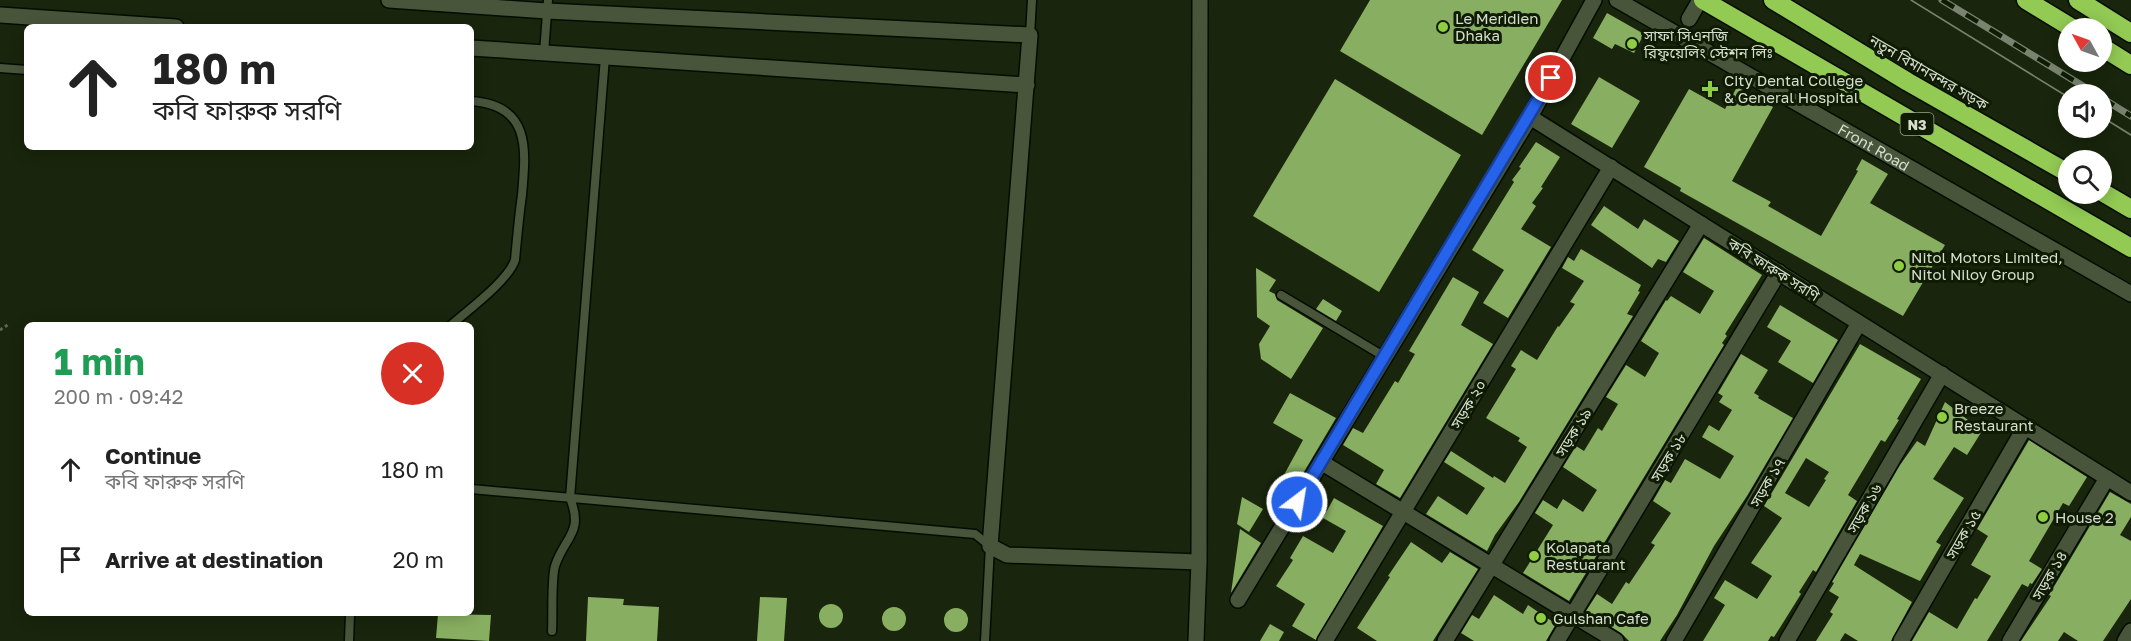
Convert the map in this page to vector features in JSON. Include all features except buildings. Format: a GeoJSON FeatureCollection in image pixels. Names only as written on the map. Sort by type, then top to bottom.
{"type":"FeatureCollection","features":[{"type":"Feature","properties":{"kind":"highway","name":"N3"},"geometry":{"type":"LineString","coordinates":[[1702,0],[2131,248]]}},
{"type":"Feature","properties":{"kind":"highway","name":"নতুন বিমানবন্দর সড়ক"},"geometry":{"type":"LineString","coordinates":[[1773,0],[1908,82],[2058,167]]}},
{"type":"Feature","properties":{"kind":"highway"},"geometry":{"type":"LineString","coordinates":[[2026,0],[2058,19]]}},
{"type":"Feature","properties":{"kind":"highway"},"geometry":{"type":"LineString","coordinates":[[2078,0],[2131,33]]}},
{"type":"Feature","properties":{"kind":"highway"},"geometry":{"type":"LineString","coordinates":[[2112,53],[2131,65]]}},
{"type":"Feature","properties":{"kind":"highway"},"geometry":{"type":"LineString","coordinates":[[2112,198],[2131,209]]}},
{"type":"Feature","properties":{"kind":"street"},"geometry":{"type":"LineString","coordinates":[[389,0],[548,5],[1030,35],[990,546],[1007,555],[1199,562]]}},
{"type":"Feature","properties":{"kind":"street"},"geometry":{"type":"LineString","coordinates":[[1196,641],[1199,562],[1200,0]]}},
{"type":"Feature","properties":{"kind":"street"},"geometry":{"type":"LineString","coordinates":[[1238,600],[1530,117],[1594,0]]}},
{"type":"Feature","properties":{"kind":"street","name":"Front Road"},"geometry":{"type":"LineString","coordinates":[[1617,0],[2131,294]]}},
{"type":"Feature","properties":{"kind":"street"},"geometry":{"type":"LineString","coordinates":[[1689,19],[1702,0]]}},
{"type":"Feature","properties":{"kind":"street"},"geometry":{"type":"LineString","coordinates":[[0,15],[132,24]]}},
{"type":"Feature","properties":{"kind":"street"},"geometry":{"type":"LineString","coordinates":[[474,48],[1027,85]]}},
{"type":"Feature","properties":{"kind":"street","name":"কবি ফারুক সরণি"},"geometry":{"type":"LineString","coordinates":[[1530,117],[2131,493]]}},
{"type":"Feature","properties":{"kind":"street","name":"সড়ক ২০"},"geometry":{"type":"LineString","coordinates":[[1325,641],[1611,167]]}},
{"type":"Feature","properties":{"kind":"street","name":"সড়ক ১৯"},"geometry":{"type":"LineString","coordinates":[[1445,641],[1701,224]]}},
{"type":"Feature","properties":{"kind":"street","name":"সড়ক ১৮"},"geometry":{"type":"LineString","coordinates":[[1557,641],[1779,272]]}},
{"type":"Feature","properties":{"kind":"street","name":"সড়ক ১৭"},"geometry":{"type":"LineString","coordinates":[[1674,641],[1859,323]]}},
{"type":"Feature","properties":{"kind":"street","name":"সড়ক ১৬"},"geometry":{"type":"LineString","coordinates":[[1787,641],[1942,374]]}},
{"type":"Feature","properties":{"kind":"street","name":"সড়ক ১৫"},"geometry":{"type":"LineString","coordinates":[[1901,641],[2025,427]]}},
{"type":"Feature","properties":{"kind":"street"},"geometry":{"type":"LineString","coordinates":[[1321,462],[1616,641]]}},
{"type":"Feature","properties":{"kind":"street","name":"সড়ক ১৪"},"geometry":{"type":"LineString","coordinates":[[2010,641],[2107,478]]}},
{"type":"Feature","properties":{"kind":"street"},"geometry":{"type":"LineString","coordinates":[[2125,641],[2131,631]]}},
{"type":"Feature","properties":{"kind":"lane"},"geometry":{"type":"LineString","coordinates":[[1030,35],[1032,0]]}},
{"type":"Feature","properties":{"kind":"lane"},"geometry":{"type":"LineString","coordinates":[[544,53],[548,5]]}},
{"type":"Feature","properties":{"kind":"lane"},"geometry":{"type":"LineString","coordinates":[[552,631],[555,568],[574,531],[576,513],[570,498],[605,57]]}},
{"type":"Feature","properties":{"kind":"lane"},"geometry":{"type":"LineString","coordinates":[[0,68],[24,70]]}},
{"type":"Feature","properties":{"kind":"lane"},"geometry":{"type":"LineString","coordinates":[[454,322],[513,267],[525,166],[525,147],[517,123],[499,107],[486,102],[474,101]]}},
{"type":"Feature","properties":{"kind":"lane"},"geometry":{"type":"LineString","coordinates":[[1281,295],[1385,357]]}},
{"type":"Feature","properties":{"kind":"lane"},"geometry":{"type":"LineString","coordinates":[[474,489],[975,534],[990,546],[985,641]]}},
{"type":"Feature","properties":{"kind":"lane"},"geometry":{"type":"LineString","coordinates":[[349,641],[350,616]]}},
{"type":"Feature","properties":{"kind":"path"},"geometry":{"type":"LineString","coordinates":[[0,330],[9,324]]}},
{"type":"Feature","properties":{"kind":"tram line"},"geometry":{"type":"LineString","coordinates":[[1911,0],[2058,91]]}},
{"type":"Feature","properties":{"kind":"tram line"},"geometry":{"type":"LineString","coordinates":[[2112,123],[2131,135]]}},
{"type":"Feature","properties":{"kind":"railway"},"geometry":{"type":"LineString","coordinates":[[1942,0],[2080,84]]}},
{"type":"Feature","properties":{"kind":"railway"},"geometry":{"type":"LineString","coordinates":[[2112,104],[2131,116]]}},
{"type":"Feature","properties":{"kind":"place","name":"Le Meridien Dhaka"},"geometry":{"type":"Point","coordinates":[1443,27]}},
{"type":"Feature","properties":{"kind":"place","name":"সাফা সিএনজি রিফুয়েলিং স্টেশন লিঃ"},"geometry":{"type":"Point","coordinates":[1632,44]}},
{"type":"Feature","properties":{"kind":"place","name":"City Dental College & General Hospital"},"geometry":{"type":"Point","coordinates":[1710,89]}},
{"type":"Feature","properties":{"kind":"place","name":"Nitol Motors Limited, Nitol Niloy Group"},"geometry":{"type":"Point","coordinates":[1899,266]}},
{"type":"Feature","properties":{"kind":"place","name":"Breeze Restaurant"},"geometry":{"type":"Point","coordinates":[1942,417]}},
{"type":"Feature","properties":{"kind":"place","name":"House 2"},"geometry":{"type":"Point","coordinates":[2043,517]}},
{"type":"Feature","properties":{"kind":"place","name":"Kolapata Restuarant"},"geometry":{"type":"Point","coordinates":[1534,556]}},
{"type":"Feature","properties":{"kind":"place","name":"Gulshan Cafe"},"geometry":{"type":"Point","coordinates":[1541,618]}},
{"type":"Feature","properties":{"kind":"route"},"geometry":{"type":"LineString","coordinates":[[1297,502],[1530,117],[1551,78]]}}]}
